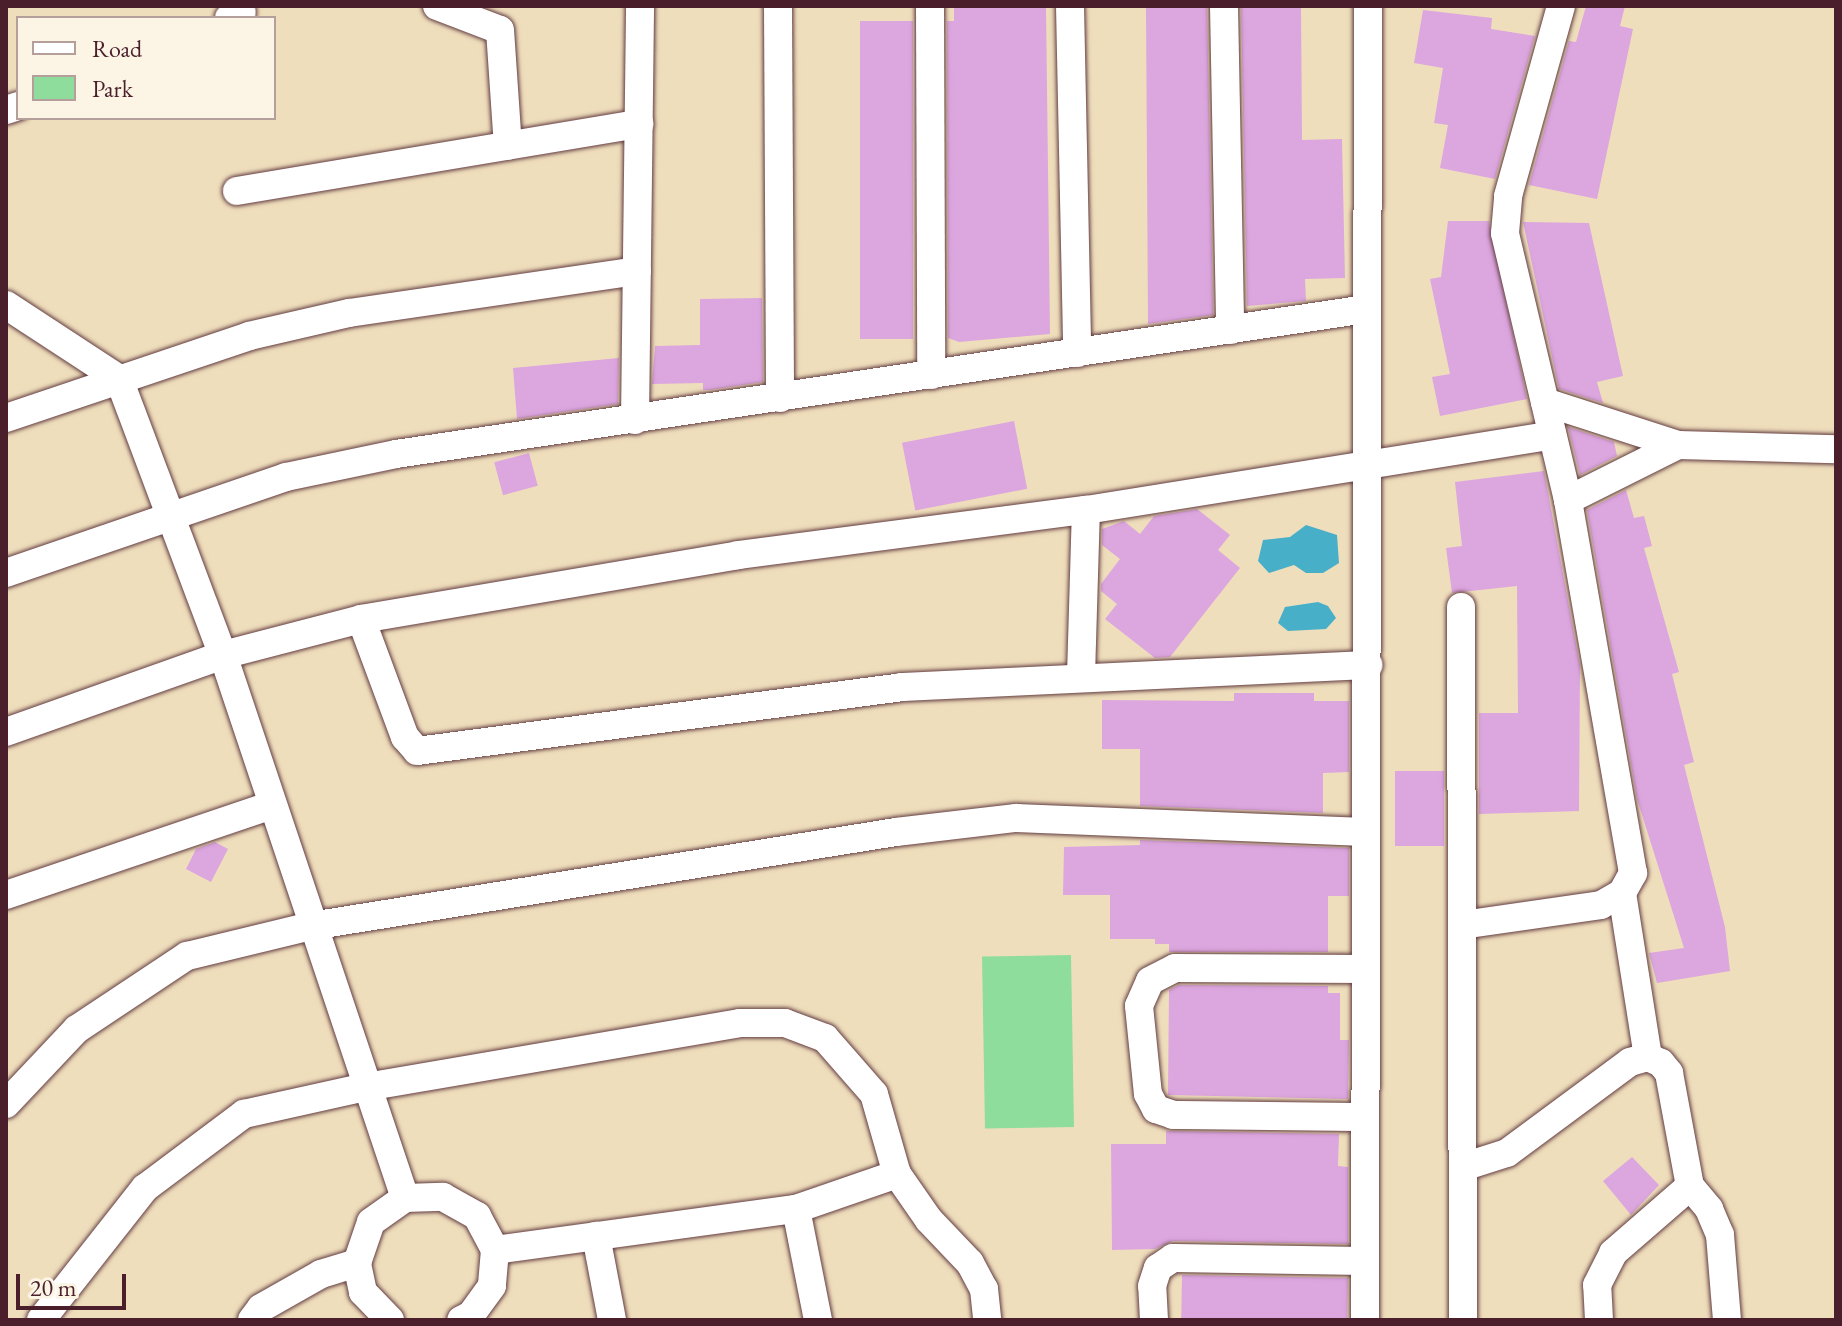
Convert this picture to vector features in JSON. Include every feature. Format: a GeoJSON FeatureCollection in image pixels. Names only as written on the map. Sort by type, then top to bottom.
{"type":"FeatureCollection","features":[{"type":"Feature","properties":{"kind":"street"},"geometry":{"type":"LineString","coordinates":[[437,6],[500,30],[508,146]]}},
{"type":"Feature","properties":{"kind":"street"},"geometry":{"type":"LineString","coordinates":[[635,420],[640,6]]}},
{"type":"Feature","properties":{"kind":"street"},"geometry":{"type":"LineString","coordinates":[[778,6],[780,398]]}},
{"type":"Feature","properties":{"kind":"street"},"geometry":{"type":"LineString","coordinates":[[930,6],[931,375]]}},
{"type":"Feature","properties":{"kind":"street"},"geometry":{"type":"LineString","coordinates":[[1070,6],[1077,353]]}},
{"type":"Feature","properties":{"kind":"street"},"geometry":{"type":"LineString","coordinates":[[1224,6],[1230,330]]}},
{"type":"Feature","properties":{"kind":"street"},"geometry":{"type":"LineString","coordinates":[[1365,1320],[1368,6]]}},
{"type":"Feature","properties":{"kind":"street"},"geometry":{"type":"LineString","coordinates":[[1462,925],[1601,905],[1622,893],[1633,873],[1568,500],[1505,233],[1508,196],[1561,6]]}},
{"type":"Feature","properties":{"kind":"street"},"geometry":{"type":"LineString","coordinates":[[237,191],[639,124]]}},
{"type":"Feature","properties":{"kind":"street"},"geometry":{"type":"LineString","coordinates":[[6,418],[249,336],[349,313],[637,271]]}},
{"type":"Feature","properties":{"kind":"street"},"geometry":{"type":"LineString","coordinates":[[6,305],[119,379],[173,515],[223,655],[311,926],[405,1198]]}},
{"type":"Feature","properties":{"kind":"street"},"geometry":{"type":"LineString","coordinates":[[6,573],[286,477],[341,465],[1366,309]]}},
{"type":"Feature","properties":{"kind":"street"},"geometry":{"type":"LineString","coordinates":[[1545,402],[1678,445],[1836,449]]}},
{"type":"Feature","properties":{"kind":"street"},"geometry":{"type":"LineString","coordinates":[[6,732],[223,655],[361,619],[738,555],[1086,510],[1552,435]]}},
{"type":"Feature","properties":{"kind":"street"},"geometry":{"type":"LineString","coordinates":[[1568,500],[1678,445]]}},
{"type":"Feature","properties":{"kind":"street"},"geometry":{"type":"LineString","coordinates":[[1081,676],[1086,510]]}},
{"type":"Feature","properties":{"kind":"street"},"geometry":{"type":"LineString","coordinates":[[1461,607],[1463,1320]]}},
{"type":"Feature","properties":{"kind":"street"},"geometry":{"type":"LineString","coordinates":[[361,619],[405,737],[417,751],[901,687],[1081,676],[1368,665]]}},
{"type":"Feature","properties":{"kind":"street"},"geometry":{"type":"LineString","coordinates":[[6,895],[272,805]]}},
{"type":"Feature","properties":{"kind":"street"},"geometry":{"type":"LineString","coordinates":[[6,1104],[77,1029],[187,956],[311,926],[896,832],[1016,818],[1365,832]]}},
{"type":"Feature","properties":{"kind":"street"},"geometry":{"type":"LineString","coordinates":[[1622,893],[1648,1057],[1669,1073],[1690,1186],[1709,1209],[1720,1235],[1727,1320]]}},
{"type":"Feature","properties":{"kind":"street"},"geometry":{"type":"LineString","coordinates":[[1365,969],[1175,968],[1150,981],[1139,1006],[1148,1094],[1156,1109],[1173,1115],[1365,1117]]}},
{"type":"Feature","properties":{"kind":"street"},"geometry":{"type":"LineString","coordinates":[[41,1320],[145,1188],[244,1114],[366,1087],[740,1023],[785,1023],[825,1038],[874,1094],[897,1174],[929,1220],[970,1263],[984,1289],[987,1320]]}},
{"type":"Feature","properties":{"kind":"street"},"geometry":{"type":"LineString","coordinates":[[1463,1167],[1507,1153],[1630,1062],[1648,1057]]}},
{"type":"Feature","properties":{"kind":"street"},"geometry":{"type":"LineString","coordinates":[[495,1250],[796,1209],[897,1174]]}},
{"type":"Feature","properties":{"kind":"street"},"geometry":{"type":"LineString","coordinates":[[1599,1320],[1597,1285],[1613,1253],[1690,1186]]}},
{"type":"Feature","properties":{"kind":"street"},"geometry":{"type":"LineString","coordinates":[[390,1320],[363,1292],[357,1263],[371,1222],[405,1198],[443,1197],[477,1216],[495,1250],[492,1286],[471,1315],[461,1320]]}},
{"type":"Feature","properties":{"kind":"street"},"geometry":{"type":"LineString","coordinates":[[796,1209],[818,1320]]}},
{"type":"Feature","properties":{"kind":"street"},"geometry":{"type":"LineString","coordinates":[[596,1236],[612,1320]]}},
{"type":"Feature","properties":{"kind":"street"},"geometry":{"type":"LineString","coordinates":[[1154,1320],[1152,1286],[1158,1268],[1173,1258],[1365,1261]]}},
{"type":"Feature","properties":{"kind":"street"},"geometry":{"type":"LineString","coordinates":[[252,1320],[261,1308],[321,1274],[357,1263]]}},
{"type":"Feature","properties":{"kind":"green space"},"geometry":{"type":"Polygon","coordinates":[[[1071,955],[1074,1127],[985,1129],[982,957],[1071,955]]]}},
{"type":"Feature","properties":{"kind":"water"},"geometry":{"type":"Polygon","coordinates":[[[1306,525],[1337,535],[1339,563],[1323,573],[1306,573],[1294,565],[1269,573],[1258,561],[1263,540],[1290,537],[1306,525]]]}},
{"type":"Feature","properties":{"kind":"water"},"geometry":{"type":"Polygon","coordinates":[[[1318,602],[1328,606],[1336,618],[1326,629],[1288,631],[1278,623],[1285,607],[1318,602]]]}},
{"type":"Feature","properties":{"kind":"building"},"geometry":{"type":"Polygon","coordinates":[[[954,6],[1046,6],[1050,334],[959,342],[948,338],[947,21],[954,21],[954,6]]]}},
{"type":"Feature","properties":{"kind":"building"},"geometry":{"type":"Polygon","coordinates":[[[1146,6],[1207,6],[1213,307],[1213,315],[1148,324],[1146,6]]]}},
{"type":"Feature","properties":{"kind":"building"},"geometry":{"type":"Polygon","coordinates":[[[1241,6],[1301,6],[1302,140],[1342,139],[1345,278],[1305,279],[1306,301],[1247,306],[1241,6]]]}},
{"type":"Feature","properties":{"kind":"building"},"geometry":{"type":"Polygon","coordinates":[[[1586,6],[1625,6],[1620,26],[1633,29],[1597,199],[1529,185],[1569,41],[1576,42],[1586,6]]]}},
{"type":"Feature","properties":{"kind":"building"},"geometry":{"type":"Polygon","coordinates":[[[1423,10],[1492,18],[1491,29],[1535,36],[1495,179],[1440,168],[1448,125],[1434,123],[1443,68],[1414,63],[1423,10]]]}},
{"type":"Feature","properties":{"kind":"building"},"geometry":{"type":"Polygon","coordinates":[[[860,21],[913,21],[913,339],[860,339],[860,21]]]}},
{"type":"Feature","properties":{"kind":"building"},"geometry":{"type":"Polygon","coordinates":[[[1448,221],[1489,221],[1527,399],[1440,416],[1432,377],[1450,374],[1430,279],[1441,277],[1448,221]]]}},
{"type":"Feature","properties":{"kind":"building"},"geometry":{"type":"Polygon","coordinates":[[[1523,222],[1589,223],[1623,376],[1597,382],[1603,403],[1559,389],[1523,222]]]}},
{"type":"Feature","properties":{"kind":"building"},"geometry":{"type":"Polygon","coordinates":[[[762,298],[763,382],[710,390],[703,390],[703,383],[652,384],[655,346],[700,345],[700,299],[762,298]]]}},
{"type":"Feature","properties":{"kind":"building"},"geometry":{"type":"Polygon","coordinates":[[[619,358],[618,404],[517,419],[513,368],[619,358]]]}},
{"type":"Feature","properties":{"kind":"building"},"geometry":{"type":"Polygon","coordinates":[[[1014,421],[1027,489],[915,510],[902,443],[1014,421]]]}},
{"type":"Feature","properties":{"kind":"building"},"geometry":{"type":"Polygon","coordinates":[[[1568,427],[1614,442],[1617,456],[1580,475],[1568,427]]]}},
{"type":"Feature","properties":{"kind":"building"},"geometry":{"type":"Polygon","coordinates":[[[529,453],[538,486],[503,495],[494,462],[529,453]]]}},
{"type":"Feature","properties":{"kind":"building"},"geometry":{"type":"Polygon","coordinates":[[[1544,471],[1580,666],[1579,811],[1479,814],[1479,713],[1518,713],[1517,586],[1452,593],[1446,548],[1462,546],[1455,482],[1544,471]]]}},
{"type":"Feature","properties":{"kind":"building"},"geometry":{"type":"Polygon","coordinates":[[[1626,490],[1634,518],[1644,516],[1652,546],[1644,548],[1679,672],[1672,674],[1694,762],[1684,765],[1725,927],[1730,971],[1657,983],[1649,953],[1684,948],[1637,799],[1587,510],[1626,490]]]}},
{"type":"Feature","properties":{"kind":"building"},"geometry":{"type":"Polygon","coordinates":[[[1197,509],[1230,535],[1218,550],[1240,568],[1170,657],[1155,658],[1105,619],[1117,604],[1101,591],[1101,584],[1120,559],[1102,545],[1102,529],[1124,521],[1140,534],[1154,516],[1197,509]]]}},
{"type":"Feature","properties":{"kind":"building"},"geometry":{"type":"Polygon","coordinates":[[[1234,693],[1314,693],[1314,701],[1349,701],[1349,772],[1323,773],[1323,813],[1140,806],[1140,749],[1102,749],[1102,700],[1234,701],[1234,693]]]}},
{"type":"Feature","properties":{"kind":"building"},"geometry":{"type":"Polygon","coordinates":[[[1395,771],[1444,771],[1444,846],[1395,846],[1395,771]]]}},
{"type":"Feature","properties":{"kind":"building"},"geometry":{"type":"Polygon","coordinates":[[[1140,840],[1349,848],[1349,896],[1328,896],[1328,952],[1169,952],[1169,944],[1155,944],[1155,939],[1110,939],[1110,895],[1063,895],[1064,847],[1140,845],[1140,840]]]}},
{"type":"Feature","properties":{"kind":"building"},"geometry":{"type":"Polygon","coordinates":[[[215,842],[228,849],[211,882],[186,869],[196,849],[215,842]]]}},
{"type":"Feature","properties":{"kind":"building"},"geometry":{"type":"Polygon","coordinates":[[[1179,985],[1328,986],[1328,993],[1340,993],[1340,1040],[1349,1040],[1348,1099],[1168,1095],[1169,990],[1179,985]]]}},
{"type":"Feature","properties":{"kind":"building"},"geometry":{"type":"Polygon","coordinates":[[[1166,1131],[1339,1134],[1338,1166],[1348,1167],[1348,1244],[1173,1241],[1155,1249],[1112,1250],[1111,1144],[1166,1144],[1166,1131]]]}},
{"type":"Feature","properties":{"kind":"building"},"geometry":{"type":"Polygon","coordinates":[[[1632,1157],[1659,1185],[1631,1215],[1603,1181],[1632,1157]]]}},
{"type":"Feature","properties":{"kind":"building"},"geometry":{"type":"Polygon","coordinates":[[[1182,1275],[1348,1278],[1347,1320],[1181,1320],[1182,1275]]]}}]}
